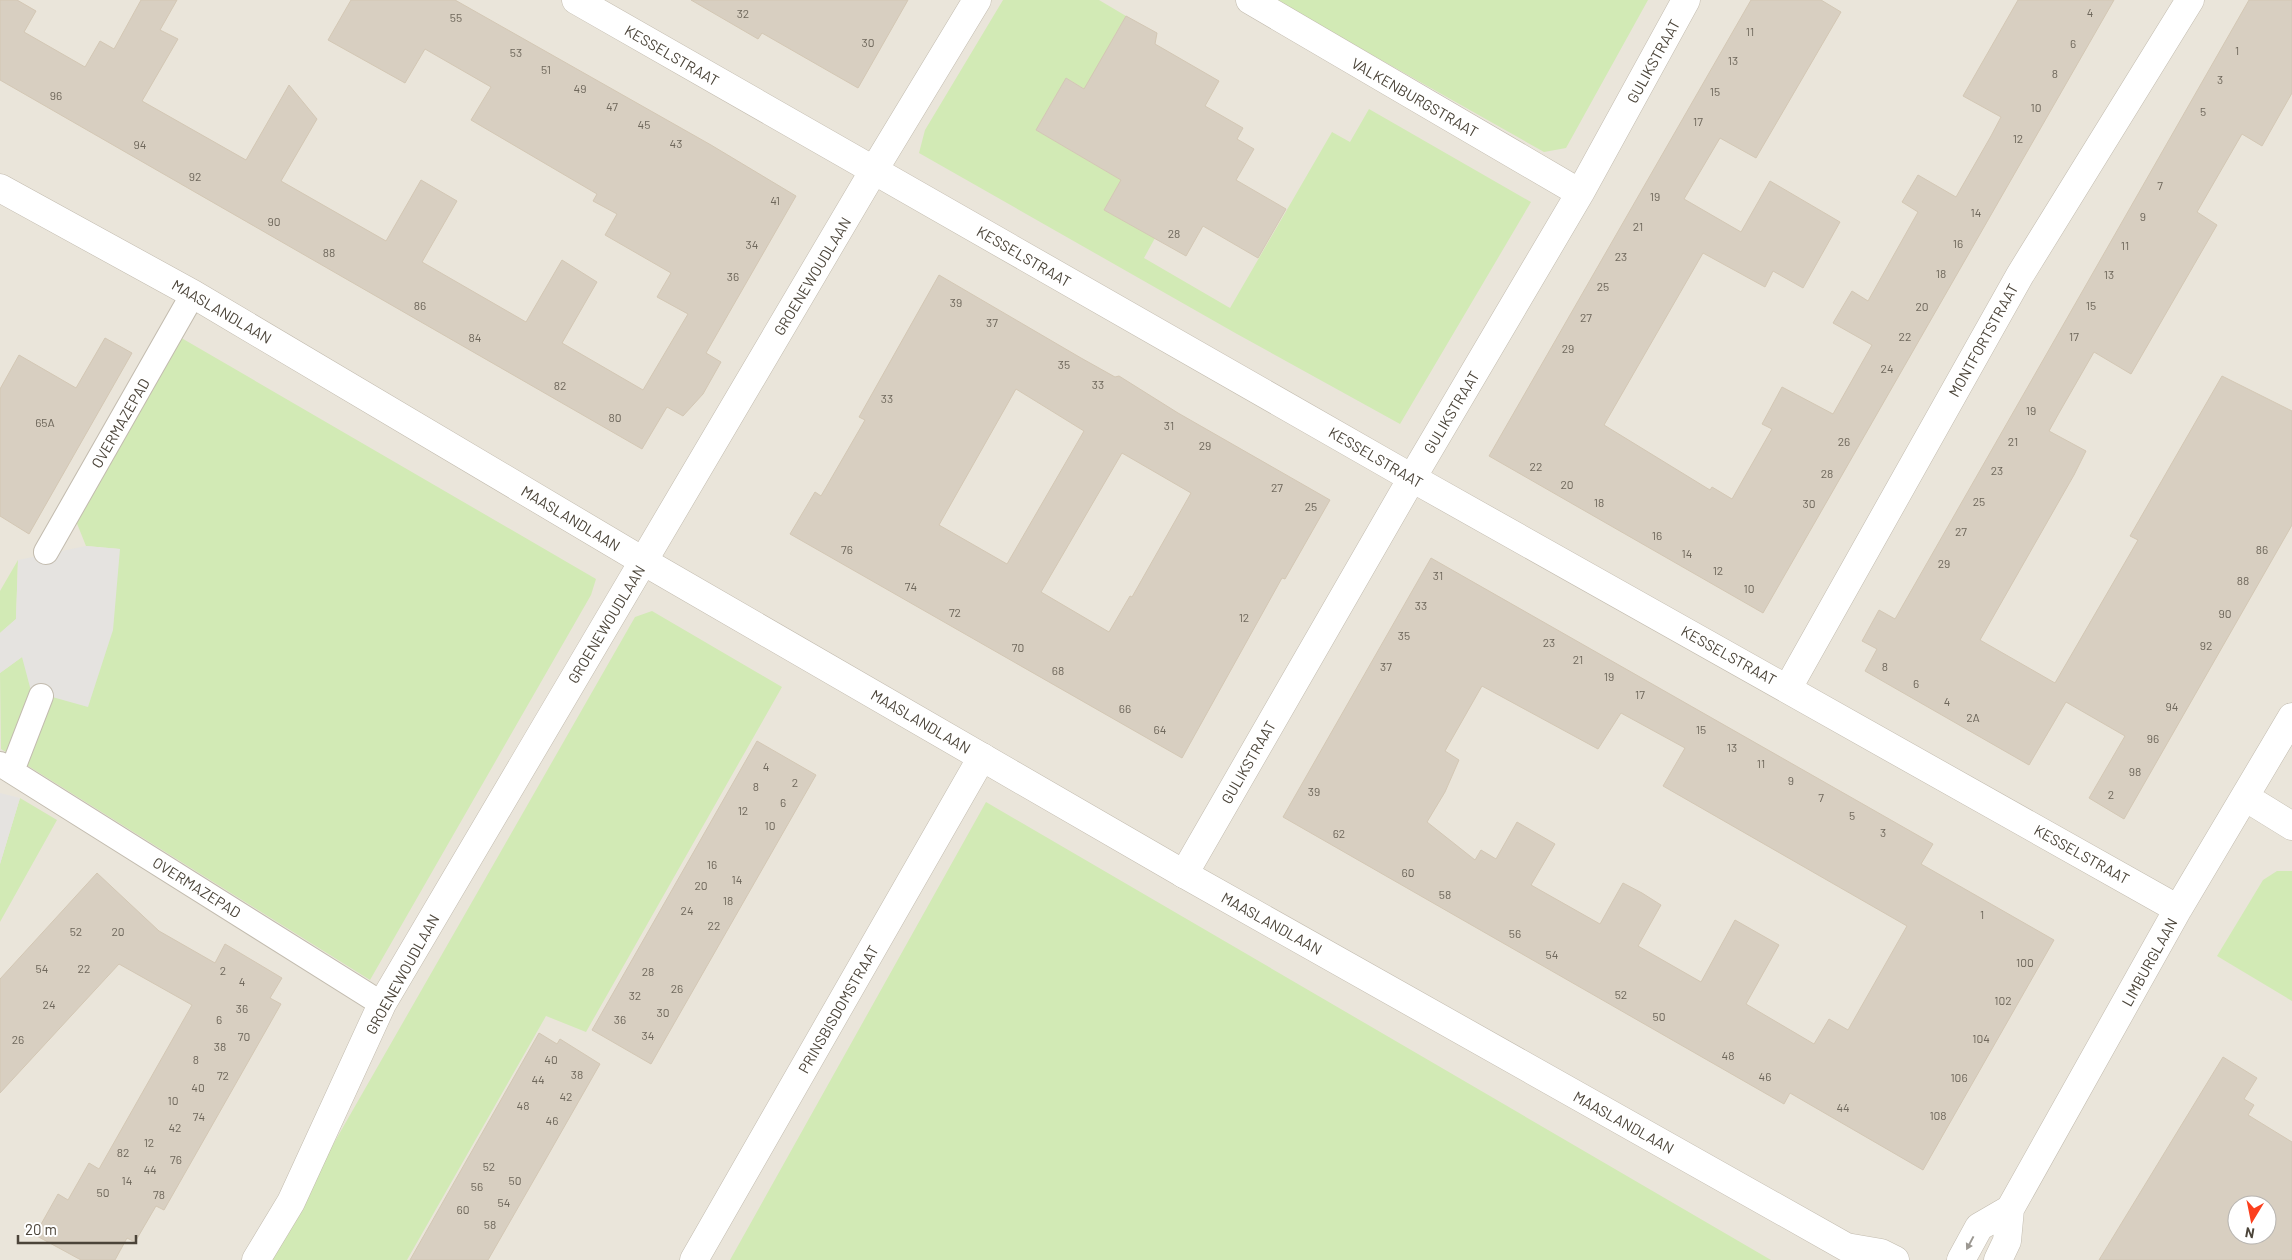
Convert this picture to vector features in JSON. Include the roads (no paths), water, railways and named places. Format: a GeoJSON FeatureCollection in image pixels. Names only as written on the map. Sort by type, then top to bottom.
{"type":"FeatureCollection","features":[{"type":"Feature","properties":{"kind":"street","name":"KESSELSTRAAT"},"geometry":{"type":"LineString","coordinates":[[576,0],[1412,478],[2178,909]]}},
{"type":"Feature","properties":{"kind":"street","name":"GROENEWOUDLAAN"},"geometry":{"type":"LineString","coordinates":[[256,1260],[291,1202],[382,1004],[874,170],[977,0]]}},
{"type":"Feature","properties":{"kind":"street","name":"VALKENBURGSTRAAT"},"geometry":{"type":"LineString","coordinates":[[1250,0],[1580,193]]}},
{"type":"Feature","properties":{"kind":"street","name":"GULIKSTRAAT"},"geometry":{"type":"LineString","coordinates":[[1184,874],[1412,478],[1580,193],[1686,0]]}},
{"type":"Feature","properties":{"kind":"street","name":"MONTFORTSTRAAT"},"geometry":{"type":"LineString","coordinates":[[1788,688],[2020,275],[2190,0]]}},
{"type":"Feature","properties":{"kind":"street","name":"MAASLANDLAAN"},"geometry":{"type":"LineString","coordinates":[[0,188],[193,294],[643,561],[1184,874],[1851,1254],[1881,1253],[1895,1260]]}},
{"type":"Feature","properties":{"kind":"street","name":"OVERMAZEPAD"},"geometry":{"type":"LineString","coordinates":[[46,552],[193,294]]}},
{"type":"Feature","properties":{"kind":"street","name":"OVERMAZEPAD"},"geometry":{"type":"LineString","coordinates":[[41,696],[6,768],[382,1004]]}},
{"type":"Feature","properties":{"kind":"street","name":"LIMBURGLAAN"},"geometry":{"type":"LineString","coordinates":[[1998,1260],[2007,1241],[2010,1209],[2178,909],[2292,717]]}},
{"type":"Feature","properties":{"kind":"street","name":"PRINSBISDOMSTRAAT"},"geometry":{"type":"LineString","coordinates":[[694,1260],[982,757]]}},
{"type":"Feature","properties":{"kind":"street"},"geometry":{"type":"LineString","coordinates":[[2245,797],[2292,826]]}},
{"type":"Feature","properties":{"kind":"street"},"geometry":{"type":"LineString","coordinates":[[1961,1260],[1979,1227],[2010,1209]]}}]}
